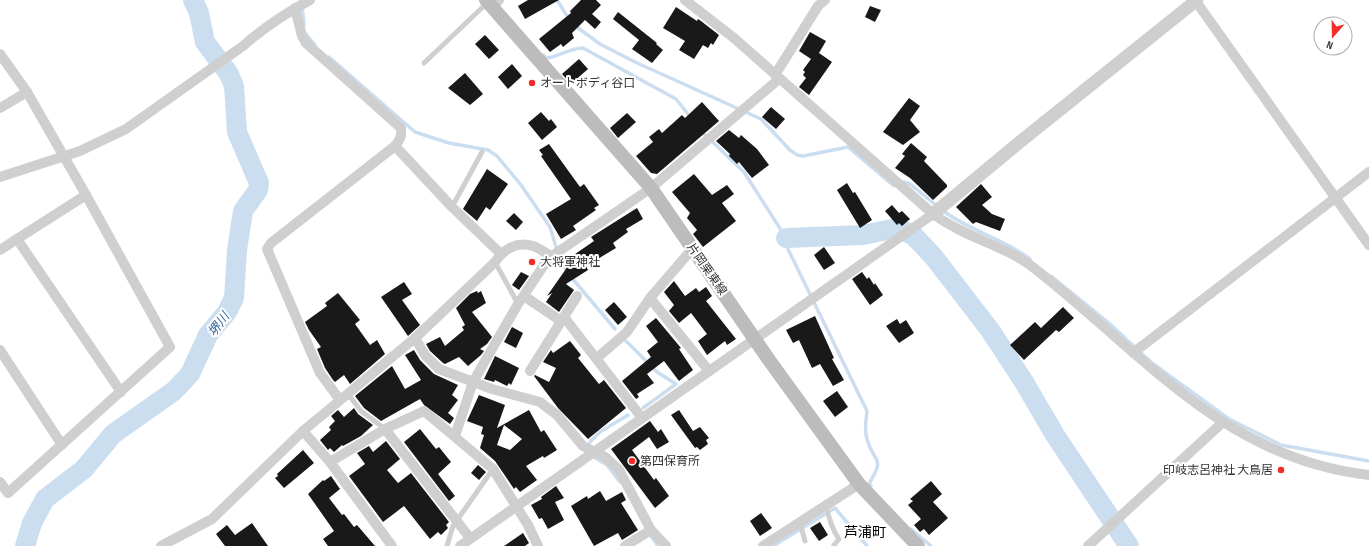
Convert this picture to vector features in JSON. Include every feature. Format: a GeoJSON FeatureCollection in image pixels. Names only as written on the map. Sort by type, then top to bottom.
{"type":"FeatureCollection","features":[{"type":"Feature","properties":{"kind":"main road","name":"片岡栗東線"},"geometry":{"type":"LineString","coordinates":[[491,2],[651,188],[859,484],[898,527],[918,546]]}},
{"type":"Feature","properties":{"kind":"street"},"geometry":{"type":"LineString","coordinates":[[0,177],[80,151],[126,130],[295,8],[309,0]]}},
{"type":"Feature","properties":{"kind":"street"},"geometry":{"type":"LineString","coordinates":[[685,0],[734,38],[933,214],[956,229],[1016,256],[1033,267],[1087,312],[1156,374],[1222,423],[1303,462],[1369,475]]}},
{"type":"Feature","properties":{"kind":"street"},"geometry":{"type":"LineString","coordinates":[[455,436],[473,382],[521,300],[544,265],[552,256],[564,247],[651,188],[777,77],[818,6],[824,0]]}},
{"type":"Feature","properties":{"kind":"street"},"geometry":{"type":"LineString","coordinates":[[460,546],[755,337],[933,214],[1039,126],[1196,0],[1369,245]]}},
{"type":"Feature","properties":{"kind":"street"},"geometry":{"type":"LineString","coordinates":[[295,8],[302,36],[306,43],[401,128],[400,140],[395,146],[271,243],[267,249],[320,373],[344,397]]}},
{"type":"Feature","properties":{"kind":"street"},"geometry":{"type":"LineString","coordinates":[[0,54],[27,92],[64,155],[170,348],[8,493],[0,482]]}},
{"type":"Feature","properties":{"kind":"street"},"geometry":{"type":"LineString","coordinates":[[0,108],[27,92]]}},
{"type":"Feature","properties":{"kind":"street"},"geometry":{"type":"LineString","coordinates":[[395,146],[498,258]]}},
{"type":"Feature","properties":{"kind":"street"},"geometry":{"type":"LineString","coordinates":[[1133,353],[1369,172]]}},
{"type":"Feature","properties":{"kind":"street"},"geometry":{"type":"LineString","coordinates":[[0,250],[86,195]]}},
{"type":"Feature","properties":{"kind":"street"},"geometry":{"type":"LineString","coordinates":[[17,239],[121,392]]}},
{"type":"Feature","properties":{"kind":"street"},"geometry":{"type":"LineString","coordinates":[[161,546],[212,519],[304,431],[415,338],[510,247],[521,244],[534,246],[552,256]]}},
{"type":"Feature","properties":{"kind":"street"},"geometry":{"type":"LineString","coordinates":[[597,358],[627,332],[650,298],[693,248]]}},
{"type":"Feature","properties":{"kind":"street"},"geometry":{"type":"LineString","coordinates":[[530,371],[577,296]]}},
{"type":"Feature","properties":{"kind":"street"},"geometry":{"type":"LineString","coordinates":[[650,298],[709,371]]}},
{"type":"Feature","properties":{"kind":"street"},"geometry":{"type":"LineString","coordinates":[[521,300],[563,319],[597,358],[642,418]]}},
{"type":"Feature","properties":{"kind":"street"},"geometry":{"type":"LineString","coordinates":[[415,338],[425,355],[439,368],[473,382],[540,402],[557,415],[583,446],[605,457],[619,470],[648,532],[666,546]]}},
{"type":"Feature","properties":{"kind":"street"},"geometry":{"type":"LineString","coordinates":[[0,350],[62,445]]}},
{"type":"Feature","properties":{"kind":"street"},"geometry":{"type":"LineString","coordinates":[[330,462],[385,429],[424,411],[493,469],[528,525],[538,546]]}},
{"type":"Feature","properties":{"kind":"street"},"geometry":{"type":"LineString","coordinates":[[1088,546],[1222,423]]}},
{"type":"Feature","properties":{"kind":"street"},"geometry":{"type":"LineString","coordinates":[[385,429],[470,538]]}},
{"type":"Feature","properties":{"kind":"street"},"geometry":{"type":"LineString","coordinates":[[304,431],[330,462],[392,546]]}},
{"type":"Feature","properties":{"kind":"street"},"geometry":{"type":"LineString","coordinates":[[763,546],[778,541],[800,523],[827,509],[859,484]]}},
{"type":"Feature","properties":{"kind":"street"},"geometry":{"type":"LineString","coordinates":[[625,546],[648,532]]}},
{"type":"Feature","properties":{"kind":"lane"},"geometry":{"type":"LineString","coordinates":[[424,63],[491,2]]}},
{"type":"Feature","properties":{"kind":"lane"},"geometry":{"type":"LineString","coordinates":[[452,207],[482,152]]}},
{"type":"Feature","properties":{"kind":"lane"},"geometry":{"type":"LineString","coordinates":[[498,258],[521,300]]}},
{"type":"Feature","properties":{"kind":"lane"},"geometry":{"type":"LineString","coordinates":[[344,397],[361,412],[385,429]]}},
{"type":"Feature","properties":{"kind":"lane"},"geometry":{"type":"LineString","coordinates":[[447,546],[453,526],[493,469]]}},
{"type":"Feature","properties":{"kind":"lane"},"geometry":{"type":"LineString","coordinates":[[827,509],[832,530],[839,538],[834,545]]}},
{"type":"Feature","properties":{"kind":"lane"},"geometry":{"type":"LineString","coordinates":[[800,523],[805,538]]}},
{"type":"Feature","properties":{"kind":"building"},"geometry":{"type":"Polygon","coordinates":[[[528,0],[559,0],[525,19],[518,6],[528,0]]]}},
{"type":"Feature","properties":{"kind":"building"},"geometry":{"type":"Polygon","coordinates":[[[581,0],[596,0],[601,5],[592,14],[601,22],[595,29],[585,20],[572,33],[574,38],[563,47],[561,44],[550,52],[539,39],[571,13],[570,11],[581,0]]]}},
{"type":"Feature","properties":{"kind":"building"},"geometry":{"type":"Polygon","coordinates":[[[870,6],[881,10],[875,22],[865,17],[870,6]]]}},
{"type":"Feature","properties":{"kind":"building"},"geometry":{"type":"Polygon","coordinates":[[[676,7],[697,21],[698,19],[719,35],[713,45],[711,43],[708,48],[703,45],[694,59],[679,50],[685,41],[663,28],[676,7]]]}},
{"type":"Feature","properties":{"kind":"building"},"geometry":{"type":"Polygon","coordinates":[[[618,12],[657,43],[656,44],[663,50],[652,63],[632,49],[639,40],[613,19],[618,12]]]}},
{"type":"Feature","properties":{"kind":"building"},"geometry":{"type":"Polygon","coordinates":[[[810,32],[826,41],[819,53],[832,62],[809,95],[799,87],[806,78],[803,75],[805,72],[803,70],[811,59],[799,51],[810,32]]]}},
{"type":"Feature","properties":{"kind":"building"},"geometry":{"type":"Polygon","coordinates":[[[485,35],[499,50],[489,59],[475,44],[485,35]]]}},
{"type":"Feature","properties":{"kind":"building"},"geometry":{"type":"Polygon","coordinates":[[[579,59],[588,69],[571,84],[562,74],[579,59]]]}},
{"type":"Feature","properties":{"kind":"building"},"geometry":{"type":"Polygon","coordinates":[[[512,64],[522,76],[508,89],[498,77],[512,64]]]}},
{"type":"Feature","properties":{"kind":"building"},"geometry":{"type":"Polygon","coordinates":[[[465,73],[483,94],[470,105],[448,88],[465,73]]]}},
{"type":"Feature","properties":{"kind":"building"},"geometry":{"type":"Polygon","coordinates":[[[909,98],[920,106],[910,120],[920,132],[903,145],[883,132],[909,98]]]}},
{"type":"Feature","properties":{"kind":"building"},"geometry":{"type":"Polygon","coordinates":[[[702,102],[719,121],[657,174],[651,173],[636,156],[653,142],[649,137],[659,129],[662,133],[682,115],[685,118],[702,102]]]}},
{"type":"Feature","properties":{"kind":"building"},"geometry":{"type":"Polygon","coordinates":[[[771,107],[785,119],[776,129],[762,117],[771,107]]]}},
{"type":"Feature","properties":{"kind":"building"},"geometry":{"type":"Polygon","coordinates":[[[541,112],[549,121],[551,119],[557,127],[542,140],[528,123],[541,112]]]}},
{"type":"Feature","properties":{"kind":"building"},"geometry":{"type":"Polygon","coordinates":[[[627,113],[636,122],[618,138],[610,128],[627,113]]]}},
{"type":"Feature","properties":{"kind":"building"},"geometry":{"type":"Polygon","coordinates":[[[729,130],[739,138],[741,135],[757,149],[769,165],[752,178],[739,162],[737,164],[729,156],[730,154],[716,141],[729,130]]]}},
{"type":"Feature","properties":{"kind":"building"},"geometry":{"type":"Polygon","coordinates":[[[911,143],[927,157],[924,161],[947,185],[947,187],[933,200],[910,178],[895,168],[905,156],[902,154],[911,143]]]}},
{"type":"Feature","properties":{"kind":"building"},"geometry":{"type":"Polygon","coordinates":[[[549,144],[580,187],[584,184],[599,205],[594,208],[596,210],[573,226],[576,230],[561,239],[546,214],[571,199],[541,156],[543,155],[539,150],[549,144]]]}},
{"type":"Feature","properties":{"kind":"building"},"geometry":{"type":"Polygon","coordinates":[[[487,169],[508,184],[490,210],[486,207],[477,221],[463,209],[487,169]]]}},
{"type":"Feature","properties":{"kind":"building"},"geometry":{"type":"Polygon","coordinates":[[[694,174],[712,195],[727,185],[734,194],[722,203],[736,221],[703,247],[693,234],[697,230],[687,218],[690,213],[672,192],[694,174]]]}},
{"type":"Feature","properties":{"kind":"building"},"geometry":{"type":"Polygon","coordinates":[[[847,183],[853,193],[855,192],[872,220],[860,228],[837,190],[847,183]]]}},
{"type":"Feature","properties":{"kind":"building"},"geometry":{"type":"Polygon","coordinates":[[[981,184],[992,197],[982,205],[992,214],[1005,219],[1000,231],[976,222],[973,224],[956,207],[981,184]]]}},
{"type":"Feature","properties":{"kind":"building"},"geometry":{"type":"Polygon","coordinates":[[[892,205],[899,213],[902,211],[910,219],[902,226],[899,223],[897,225],[885,211],[892,205]]]}},
{"type":"Feature","properties":{"kind":"building"},"geometry":{"type":"Polygon","coordinates":[[[637,208],[643,219],[626,229],[628,232],[613,243],[616,248],[586,266],[588,270],[566,284],[574,290],[559,312],[546,302],[552,293],[547,296],[568,266],[565,261],[594,241],[591,237],[637,208]]]}},
{"type":"Feature","properties":{"kind":"building"},"geometry":{"type":"Polygon","coordinates":[[[514,213],[523,222],[516,230],[506,221],[514,213]]]}},
{"type":"Feature","properties":{"kind":"building"},"geometry":{"type":"Polygon","coordinates":[[[824,247],[835,263],[824,270],[814,255],[824,247]]]}},
{"type":"Feature","properties":{"kind":"building"},"geometry":{"type":"Polygon","coordinates":[[[521,272],[529,276],[519,290],[512,285],[521,272]]]}},
{"type":"Feature","properties":{"kind":"building"},"geometry":{"type":"Polygon","coordinates":[[[862,272],[867,279],[869,277],[874,285],[875,283],[883,295],[870,305],[852,279],[862,272]]]}},
{"type":"Feature","properties":{"kind":"building"},"geometry":{"type":"Polygon","coordinates":[[[674,281],[685,296],[696,288],[699,292],[706,287],[712,296],[706,301],[736,339],[727,345],[725,341],[707,355],[698,341],[707,334],[691,313],[679,323],[669,311],[674,305],[664,292],[674,281]]]}},
{"type":"Feature","properties":{"kind":"building"},"geometry":{"type":"Polygon","coordinates":[[[404,282],[412,294],[402,300],[420,325],[408,336],[381,297],[404,282]]]}},
{"type":"Feature","properties":{"kind":"building"},"geometry":{"type":"Polygon","coordinates":[[[477,291],[478,293],[481,291],[486,303],[472,312],[492,337],[487,344],[480,349],[484,351],[481,355],[468,366],[459,357],[445,364],[430,351],[426,344],[440,337],[445,346],[464,330],[462,327],[465,325],[456,308],[470,294],[477,291]]]}},
{"type":"Feature","properties":{"kind":"building"},"geometry":{"type":"Polygon","coordinates":[[[338,293],[360,320],[355,324],[370,345],[377,340],[385,354],[350,384],[344,375],[335,382],[333,380],[325,368],[317,349],[321,347],[305,322],[327,306],[325,303],[338,293]]]}},
{"type":"Feature","properties":{"kind":"building"},"geometry":{"type":"Polygon","coordinates":[[[614,302],[627,317],[618,325],[605,310],[614,302]]]}},
{"type":"Feature","properties":{"kind":"building"},"geometry":{"type":"Polygon","coordinates":[[[1063,307],[1074,318],[1059,332],[1056,330],[1024,360],[1010,345],[1035,322],[1041,328],[1063,307]]]}},
{"type":"Feature","properties":{"kind":"building"},"geometry":{"type":"Polygon","coordinates":[[[815,316],[834,358],[832,359],[844,380],[833,386],[820,364],[812,368],[799,340],[793,343],[786,330],[815,316]]]}},
{"type":"Feature","properties":{"kind":"building"},"geometry":{"type":"Polygon","coordinates":[[[656,318],[681,348],[679,349],[693,370],[679,381],[664,361],[647,374],[654,383],[637,394],[639,397],[636,399],[622,381],[651,357],[647,351],[658,342],[646,326],[656,318]]]}},
{"type":"Feature","properties":{"kind":"building"},"geometry":{"type":"Polygon","coordinates":[[[897,319],[900,324],[906,320],[914,333],[899,343],[886,326],[897,319]]]}},
{"type":"Feature","properties":{"kind":"building"},"geometry":{"type":"Polygon","coordinates":[[[512,327],[523,333],[516,348],[504,342],[512,327]]]}},
{"type":"Feature","properties":{"kind":"building"},"geometry":{"type":"Polygon","coordinates":[[[570,341],[581,355],[578,358],[599,384],[604,380],[626,408],[588,439],[558,408],[534,376],[535,375],[549,382],[556,368],[543,362],[551,350],[553,353],[570,341]]]}},
{"type":"Feature","properties":{"kind":"building"},"geometry":{"type":"Polygon","coordinates":[[[414,350],[420,360],[434,374],[458,385],[452,395],[458,400],[448,413],[454,418],[450,424],[424,405],[420,399],[381,421],[364,408],[355,396],[392,366],[405,389],[421,380],[405,355],[414,350]]]}},
{"type":"Feature","properties":{"kind":"building"},"geometry":{"type":"Polygon","coordinates":[[[495,356],[519,368],[511,385],[509,383],[507,386],[495,380],[494,382],[484,379],[495,356]]]}},
{"type":"Feature","properties":{"kind":"building"},"geometry":{"type":"Polygon","coordinates":[[[837,391],[848,407],[835,417],[823,401],[837,391]]]}},
{"type":"Feature","properties":{"kind":"building"},"geometry":{"type":"Polygon","coordinates":[[[479,395],[505,405],[497,428],[529,410],[541,432],[544,430],[557,450],[526,466],[537,480],[520,492],[516,487],[514,489],[495,461],[480,448],[484,435],[481,434],[483,427],[467,421],[479,395]],[[504,425],[497,445],[510,450],[522,439],[504,425]]]}},
{"type":"Feature","properties":{"kind":"building"},"geometry":{"type":"Polygon","coordinates":[[[354,408],[358,414],[373,425],[361,436],[343,446],[342,445],[334,452],[330,448],[328,450],[320,440],[331,430],[329,427],[335,421],[331,416],[338,410],[344,417],[354,408]]]}},
{"type":"Feature","properties":{"kind":"building"},"geometry":{"type":"Polygon","coordinates":[[[679,410],[693,431],[700,427],[709,438],[706,440],[708,444],[700,450],[697,447],[695,448],[671,415],[679,410]]]}},
{"type":"Feature","properties":{"kind":"building"},"geometry":{"type":"Polygon","coordinates":[[[650,421],[658,432],[661,429],[669,442],[657,449],[649,437],[632,450],[654,480],[656,478],[669,496],[655,508],[611,449],[650,421]]]}},
{"type":"Feature","properties":{"kind":"building"},"geometry":{"type":"Polygon","coordinates":[[[420,429],[436,449],[439,447],[451,462],[438,474],[455,496],[449,501],[404,442],[420,429]]]}},
{"type":"Feature","properties":{"kind":"building"},"geometry":{"type":"Polygon","coordinates":[[[386,441],[400,459],[387,470],[398,483],[411,473],[449,522],[446,525],[448,528],[441,535],[438,532],[430,539],[404,506],[383,522],[349,476],[365,464],[357,453],[369,446],[373,452],[386,441]]]}},
{"type":"Feature","properties":{"kind":"building"},"geometry":{"type":"Polygon","coordinates":[[[303,450],[314,463],[284,488],[275,478],[278,476],[277,474],[303,450]]]}},
{"type":"Feature","properties":{"kind":"building"},"geometry":{"type":"Polygon","coordinates":[[[478,465],[486,472],[479,480],[471,473],[478,465]]]}},
{"type":"Feature","properties":{"kind":"building"},"geometry":{"type":"Polygon","coordinates":[[[331,476],[340,489],[329,498],[342,515],[344,514],[354,527],[357,525],[375,546],[328,546],[323,539],[334,531],[308,494],[323,480],[324,481],[331,476]]]}},
{"type":"Feature","properties":{"kind":"building"},"geometry":{"type":"Polygon","coordinates":[[[931,481],[942,494],[933,502],[948,518],[929,535],[924,529],[920,532],[914,525],[921,519],[908,505],[913,501],[910,499],[931,481]]]}},
{"type":"Feature","properties":{"kind":"building"},"geometry":{"type":"Polygon","coordinates":[[[556,486],[564,498],[555,502],[564,520],[548,529],[542,518],[539,519],[531,505],[542,499],[541,497],[556,486]]]}},
{"type":"Feature","properties":{"kind":"building"},"geometry":{"type":"Polygon","coordinates":[[[600,491],[606,501],[622,492],[626,500],[621,503],[638,530],[622,540],[618,533],[594,546],[571,506],[587,496],[588,499],[600,491]]]}},
{"type":"Feature","properties":{"kind":"building"},"geometry":{"type":"Polygon","coordinates":[[[761,513],[772,528],[760,536],[750,521],[761,513]]]}},
{"type":"Feature","properties":{"kind":"building"},"geometry":{"type":"Polygon","coordinates":[[[820,522],[828,535],[819,541],[810,528],[820,522]]]}},
{"type":"Feature","properties":{"kind":"building"},"geometry":{"type":"Polygon","coordinates":[[[252,523],[268,546],[225,546],[216,534],[227,525],[235,535],[252,523]]]}},
{"type":"Feature","properties":{"kind":"building"},"geometry":{"type":"Polygon","coordinates":[[[523,533],[529,543],[525,546],[504,546],[523,533]]]}},
{"type":"Feature","properties":{"kind":"waterway","name":"堺川"},"geometry":{"type":"LineString","coordinates":[[25,546],[32,523],[45,499],[84,469],[113,434],[174,391],[190,374],[208,335],[227,312],[234,298],[237,250],[243,211],[258,190],[259,183],[237,132],[234,86],[229,74],[205,42],[199,13],[193,0]]}},
{"type":"Feature","properties":{"kind":"waterway"},"geometry":{"type":"LineString","coordinates":[[557,0],[569,19]]}},
{"type":"Feature","properties":{"kind":"waterway"},"geometry":{"type":"LineString","coordinates":[[302,5],[304,25]]}},
{"type":"Feature","properties":{"kind":"waterway"},"geometry":{"type":"LineString","coordinates":[[574,25],[600,44],[635,62],[761,119],[790,150],[797,155],[803,156],[848,147],[894,186],[904,182],[910,184],[937,206]]}},
{"type":"Feature","properties":{"kind":"waterway"},"geometry":{"type":"LineString","coordinates":[[306,34],[315,45]]}},
{"type":"Feature","properties":{"kind":"waterway"},"geometry":{"type":"LineString","coordinates":[[543,55],[546,58],[549,58],[578,48],[583,48],[676,99],[691,118]]}},
{"type":"Feature","properties":{"kind":"waterway"},"geometry":{"type":"LineString","coordinates":[[329,57],[415,132],[449,143],[488,150],[497,156],[521,185],[550,227],[559,257],[567,272]]}},
{"type":"Feature","properties":{"kind":"waterway"},"geometry":{"type":"LineString","coordinates":[[701,131],[744,172],[786,238],[786,245],[867,411],[866,436],[878,464],[869,484],[871,486]]}},
{"type":"Feature","properties":{"kind":"waterway"},"geometry":{"type":"LineString","coordinates":[[942,210],[963,224],[1009,245],[1030,259]]}},
{"type":"Feature","properties":{"kind":"waterway"},"geometry":{"type":"LineString","coordinates":[[786,238],[863,235],[897,228],[913,235],[933,256],[990,330],[1024,382],[1055,435],[1129,546]]}},
{"type":"Feature","properties":{"kind":"waterway"},"geometry":{"type":"LineString","coordinates":[[1051,276],[1109,323],[1152,363],[1229,419],[1281,445],[1369,461]]}},
{"type":"Feature","properties":{"kind":"waterway"},"geometry":{"type":"LineString","coordinates":[[571,277],[615,329]]}},
{"type":"Feature","properties":{"kind":"waterway"},"geometry":{"type":"LineString","coordinates":[[626,341],[657,372],[676,384],[643,408]]}},
{"type":"Feature","properties":{"kind":"waterway"},"geometry":{"type":"LineString","coordinates":[[590,442],[600,432],[628,415]]}},
{"type":"Feature","properties":{"kind":"waterway"},"geometry":{"type":"LineString","coordinates":[[592,456],[607,465],[620,482]]}},
{"type":"Feature","properties":{"kind":"waterway"},"geometry":{"type":"LineString","coordinates":[[773,546],[835,508],[867,546]]}},
{"type":"Feature","properties":{"kind":"waterway"},"geometry":{"type":"LineString","coordinates":[[911,529],[931,546]]}},
{"type":"Feature","properties":{"kind":"waterway"},"geometry":{"type":"LineString","coordinates":[[649,533],[658,546]]}},
{"type":"Feature","properties":{"kind":"place","name":"オートボディ谷口"},"geometry":{"type":"Point","coordinates":[532,83]}},
{"type":"Feature","properties":{"kind":"place","name":"大将軍神社"},"geometry":{"type":"Point","coordinates":[532,262]}},
{"type":"Feature","properties":{"kind":"place","name":"第四保育所"},"geometry":{"type":"Point","coordinates":[632,461]}},
{"type":"Feature","properties":{"kind":"place","name":"印岐志呂神社 大鳥居"},"geometry":{"type":"Point","coordinates":[1281,470]}},
{"type":"Feature","properties":{"kind":"district","name":"芦浦町"},"geometry":{"type":"Point","coordinates":[865,532]}}]}
